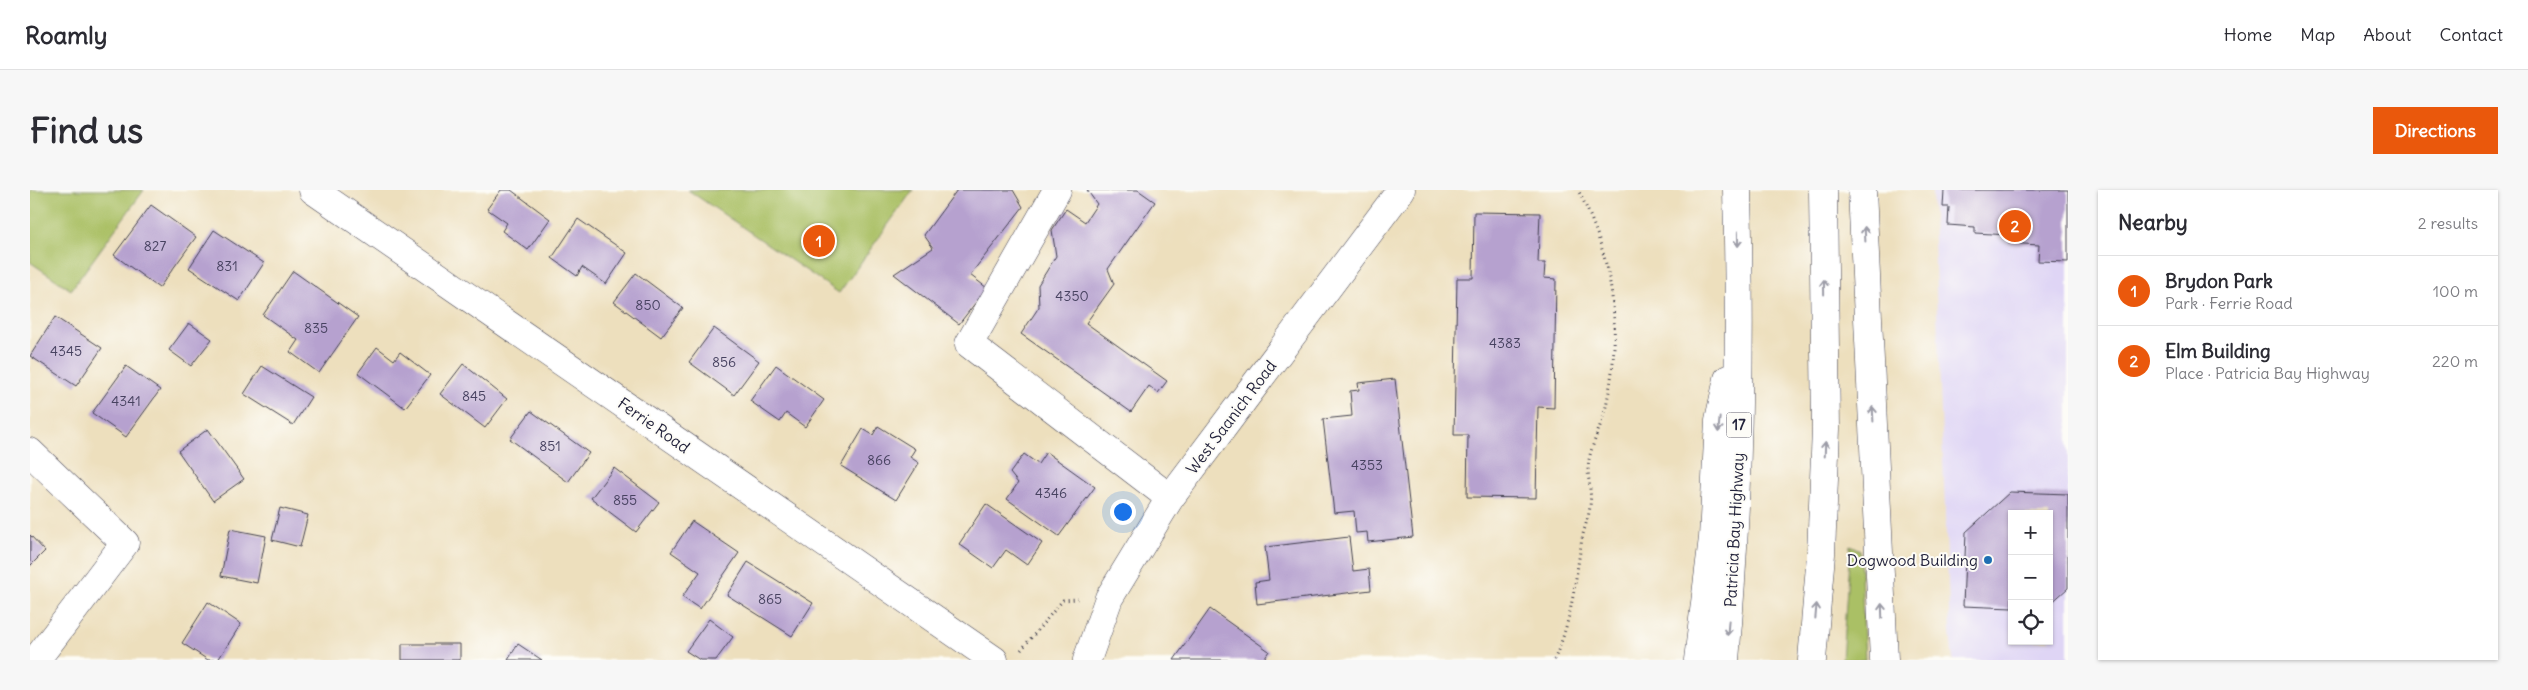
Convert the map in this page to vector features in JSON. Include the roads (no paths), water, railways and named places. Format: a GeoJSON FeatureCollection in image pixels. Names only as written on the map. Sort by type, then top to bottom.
{"type":"FeatureCollection","features":[{"type":"Feature","properties":{"kind":"main road","name":"Ferrie Road"},"geometry":{"type":"LineString","coordinates":[[313,190],[1007,656]]}},
{"type":"Feature","properties":{"kind":"main road"},"geometry":{"type":"LineString","coordinates":[[1057,190],[969,344],[1170,498]]}},
{"type":"Feature","properties":{"kind":"main road","name":"West Saanich Road"},"geometry":{"type":"LineString","coordinates":[[1087,660],[1109,598],[1170,498],[1401,190]]}},
{"type":"Feature","properties":{"kind":"main road","name":"Patricia Bay Highway"},"geometry":{"type":"LineString","coordinates":[[1725,660],[1738,470],[1741,326],[1737,190]]}},
{"type":"Feature","properties":{"kind":"main road"},"geometry":{"type":"LineString","coordinates":[[1812,660],[1821,554],[1826,429],[1823,190]]}},
{"type":"Feature","properties":{"kind":"main road"},"geometry":{"type":"LineString","coordinates":[[1862,190],[1884,660]]}},
{"type":"Feature","properties":{"kind":"main road"},"geometry":{"type":"LineString","coordinates":[[1698,660],[1713,538],[1719,420],[1741,326]]}},
{"type":"Feature","properties":{"kind":"main road"},"geometry":{"type":"LineString","coordinates":[[30,452],[125,543],[36,660]]}},
{"type":"Feature","properties":{"kind":"place","name":"Elm Building"},"geometry":{"type":"Point","coordinates":[2015,226]}},
{"type":"Feature","properties":{"kind":"place","name":"Brydon Park"},"geometry":{"type":"Point","coordinates":[819,241]}},
{"type":"Feature","properties":{"kind":"place","name":"Dogwood Building"},"geometry":{"type":"Point","coordinates":[1988,560]}}]}
